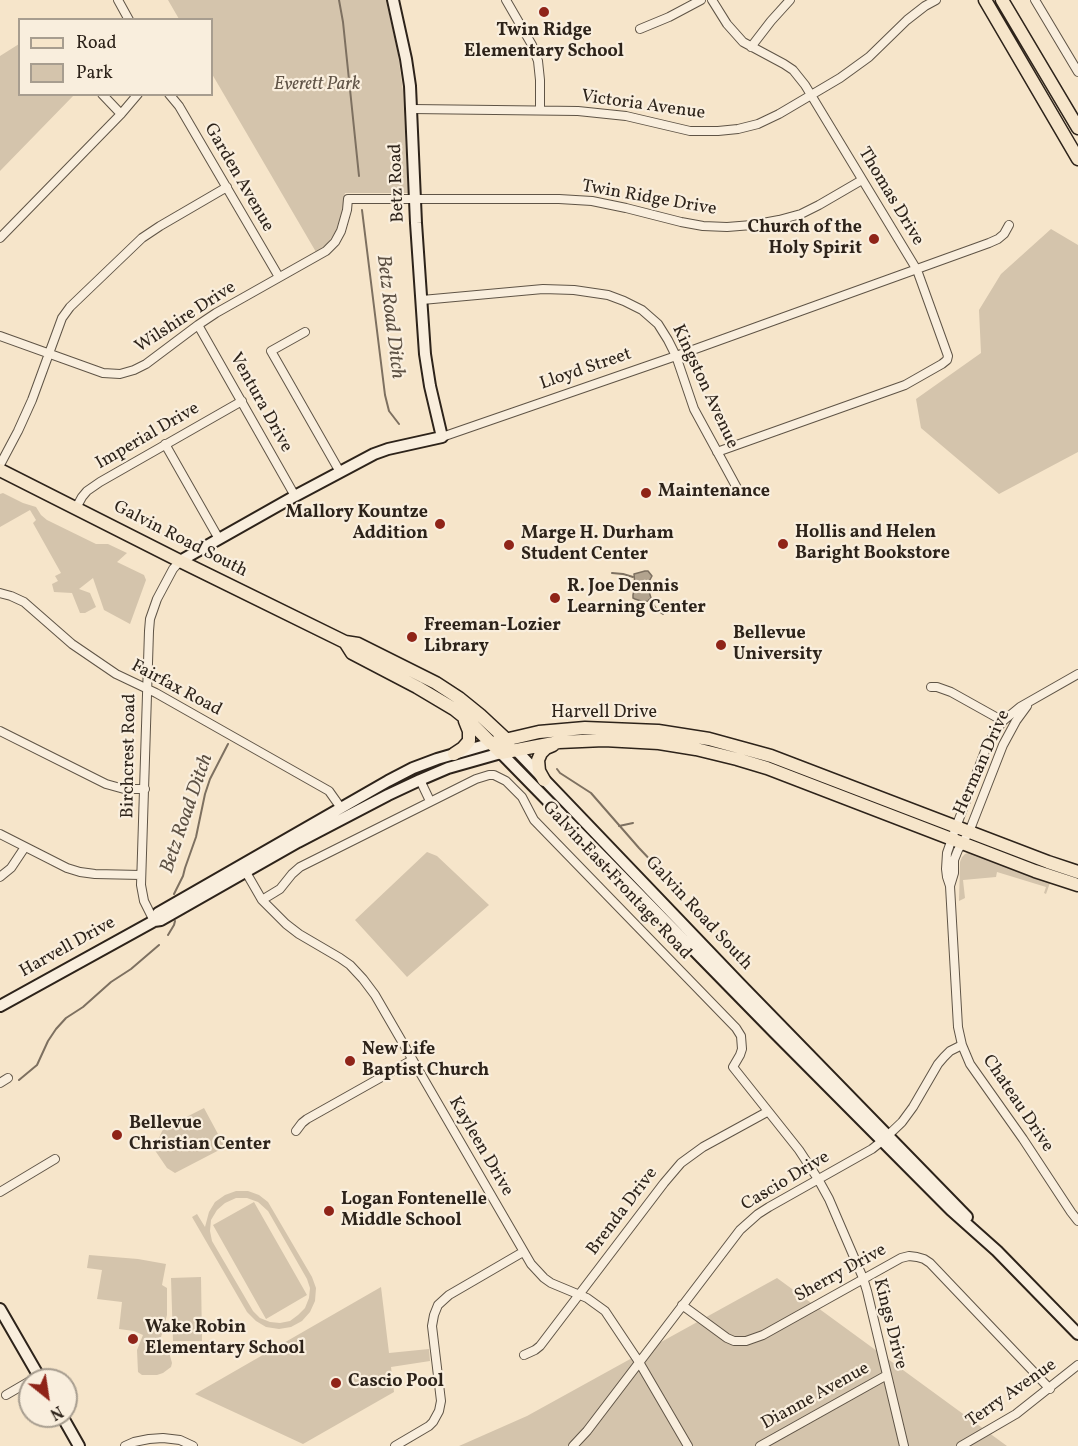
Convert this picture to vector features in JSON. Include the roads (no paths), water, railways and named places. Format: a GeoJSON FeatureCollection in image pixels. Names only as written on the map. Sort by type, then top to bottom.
{"type":"FeatureCollection","features":[{"type":"Feature","properties":{"kind":"main road","name":"Betz Road"},"geometry":{"type":"LineString","coordinates":[[393,0],[406,59],[412,109],[425,354],[442,437]]}},
{"type":"Feature","properties":{"kind":"main road"},"geometry":{"type":"LineString","coordinates":[[985,0],[1078,159]]}},
{"type":"Feature","properties":{"kind":"main road"},"geometry":{"type":"LineString","coordinates":[[1002,0],[1078,128]]}},
{"type":"Feature","properties":{"kind":"main road","name":"Lloyd Street"},"geometry":{"type":"LineString","coordinates":[[180,561],[374,454],[388,448],[442,437]]}},
{"type":"Feature","properties":{"kind":"main road","name":"Galvin Road South"},"geometry":{"type":"LineString","coordinates":[[0,467],[180,561],[345,642],[358,644],[442,686],[480,715],[506,739],[672,912],[951,1210],[996,1251],[1078,1334]]}},
{"type":"Feature","properties":{"kind":"main road","name":"Galvin Road South"},"geometry":{"type":"LineString","coordinates":[[345,642],[352,653],[427,692],[461,715],[492,743],[677,935],[885,1138]]}},
{"type":"Feature","properties":{"kind":"main road"},"geometry":{"type":"LineString","coordinates":[[454,754],[467,745],[470,736],[470,731],[461,715]]}},
{"type":"Feature","properties":{"kind":"main road","name":"Harvell Drive"},"geometry":{"type":"LineString","coordinates":[[0,1006],[154,921],[161,920],[340,808],[413,768],[506,739],[555,730],[585,728],[658,731],[709,739],[771,756],[960,835],[1035,871],[1078,885]]}},
{"type":"Feature","properties":{"kind":"main road","name":"Harvell Drive"},"geometry":{"type":"LineString","coordinates":[[244,868],[448,768],[501,753],[559,742],[604,740],[659,743],[737,759],[960,835],[1078,872]]}},
{"type":"Feature","properties":{"kind":"main road"},"geometry":{"type":"LineString","coordinates":[[544,780],[537,765],[539,757],[546,748],[559,742]]}},
{"type":"Feature","properties":{"kind":"main road"},"geometry":{"type":"LineString","coordinates":[[0,1309],[30,1368]]}},
{"type":"Feature","properties":{"kind":"main road"},"geometry":{"type":"LineString","coordinates":[[69,1428],[79,1446]]}},
{"type":"Feature","properties":{"kind":"street"},"geometry":{"type":"LineString","coordinates":[[118,0],[128,18]]}},
{"type":"Feature","properties":{"kind":"street"},"geometry":{"type":"LineString","coordinates":[[507,0],[532,45],[538,61],[540,110]]}},
{"type":"Feature","properties":{"kind":"street"},"geometry":{"type":"LineString","coordinates":[[640,29],[701,0]]}},
{"type":"Feature","properties":{"kind":"street","name":"Thomas Drive"},"geometry":{"type":"LineString","coordinates":[[712,0],[731,29],[743,42],[793,70],[800,78],[917,270],[948,356],[942,364],[905,385],[717,452]]}},
{"type":"Feature","properties":{"kind":"street"},"geometry":{"type":"LineString","coordinates":[[751,47],[790,0]]}},
{"type":"Feature","properties":{"kind":"street","name":"Victoria Avenue"},"geometry":{"type":"LineString","coordinates":[[412,109],[604,113],[690,130],[738,129],[758,124],[779,114],[855,68],[907,20],[936,0]]}},
{"type":"Feature","properties":{"kind":"street"},"geometry":{"type":"LineString","coordinates":[[1035,0],[1078,72]]}},
{"type":"Feature","properties":{"kind":"street"},"geometry":{"type":"LineString","coordinates":[[104,96],[121,114]]}},
{"type":"Feature","properties":{"kind":"street"},"geometry":{"type":"LineString","coordinates":[[0,238],[136,96]]}},
{"type":"Feature","properties":{"kind":"street","name":"Garden Avenue"},"geometry":{"type":"LineString","coordinates":[[172,96],[279,278]]}},
{"type":"Feature","properties":{"kind":"street","name":"Twin Ridge Drive"},"geometry":{"type":"LineString","coordinates":[[348,199],[592,201],[681,222],[727,227],[752,225],[801,214],[862,180]]}},
{"type":"Feature","properties":{"kind":"street"},"geometry":{"type":"LineString","coordinates":[[0,467],[18,431],[62,318],[70,307],[142,238],[227,187]]}},
{"type":"Feature","properties":{"kind":"street","name":"Wilshire Drive"},"geometry":{"type":"LineString","coordinates":[[0,336],[103,373],[120,374],[134,370],[146,364],[198,325],[326,251],[341,231],[348,199]]}},
{"type":"Feature","properties":{"kind":"street","name":"Lloyd Street"},"geometry":{"type":"LineString","coordinates":[[442,437],[917,270],[998,239],[1009,225]]}},
{"type":"Feature","properties":{"kind":"street","name":"Kingston Avenue"},"geometry":{"type":"LineString","coordinates":[[422,300],[543,289],[574,290],[608,295],[642,310],[658,324],[668,340],[676,356],[694,409],[737,488]]}},
{"type":"Feature","properties":{"kind":"street","name":"Ventura Drive"},"geometry":{"type":"LineString","coordinates":[[198,325],[295,496]]}},
{"type":"Feature","properties":{"kind":"street","name":"Ventura Drive"},"geometry":{"type":"LineString","coordinates":[[305,332],[271,351],[340,472]]}},
{"type":"Feature","properties":{"kind":"street","name":"Imperial Drive"},"geometry":{"type":"LineString","coordinates":[[75,508],[92,487],[242,401]]}},
{"type":"Feature","properties":{"kind":"street"},"geometry":{"type":"LineString","coordinates":[[165,444],[219,539]]}},
{"type":"Feature","properties":{"kind":"street","name":"Birchcrest Road"},"geometry":{"type":"LineString","coordinates":[[154,921],[144,901],[141,885],[150,619],[166,581],[180,561]]}},
{"type":"Feature","properties":{"kind":"street","name":"Fairfax Road"},"geometry":{"type":"LineString","coordinates":[[0,593],[24,602],[86,655],[116,674],[147,688],[329,791],[340,808]]}},
{"type":"Feature","properties":{"kind":"street","name":"Herman Drive"},"geometry":{"type":"LineString","coordinates":[[960,835],[987,746],[997,729],[1020,707],[1078,674]]}},
{"type":"Feature","properties":{"kind":"street"},"geometry":{"type":"LineString","coordinates":[[931,687],[951,692],[1003,721]]}},
{"type":"Feature","properties":{"kind":"street","name":"Herman Drive"},"geometry":{"type":"LineString","coordinates":[[960,835],[1003,745],[1022,711],[1034,698]]}},
{"type":"Feature","properties":{"kind":"street"},"geometry":{"type":"LineString","coordinates":[[0,731],[106,784],[124,789],[144,789]]}},
{"type":"Feature","properties":{"kind":"street","name":"Galvin East Frontage Road"},"geometry":{"type":"LineString","coordinates":[[262,900],[280,889],[300,867],[476,779],[489,775],[500,777],[513,786],[522,797],[534,820],[736,1028],[741,1036],[741,1049],[733,1067]]}},
{"type":"Feature","properties":{"kind":"street"},"geometry":{"type":"LineString","coordinates":[[420,780],[430,801]]}},
{"type":"Feature","properties":{"kind":"street"},"geometry":{"type":"LineString","coordinates":[[0,834],[80,872],[141,875]]}},
{"type":"Feature","properties":{"kind":"street","name":"Chateau Drive"},"geometry":{"type":"LineString","coordinates":[[960,835],[947,853],[946,869],[950,886],[958,1027],[962,1045],[970,1065],[1078,1221]]}},
{"type":"Feature","properties":{"kind":"street","name":"Chateau Drive"},"geometry":{"type":"LineString","coordinates":[[950,886],[960,835]]}},
{"type":"Feature","properties":{"kind":"street"},"geometry":{"type":"LineString","coordinates":[[0,877],[11,868],[25,847]]}},
{"type":"Feature","properties":{"kind":"street","name":"Kayleen Drive"},"geometry":{"type":"LineString","coordinates":[[244,868],[262,900],[286,924],[298,934],[340,958],[357,972],[375,995],[531,1264],[544,1278],[593,1302],[605,1311],[639,1362],[688,1446]]}},
{"type":"Feature","properties":{"kind":"street","name":"Cascio Drive"},"geometry":{"type":"LineString","coordinates":[[573,1446],[587,1431],[732,1239],[748,1222],[769,1207],[872,1149],[902,1122],[944,1057],[962,1045]]}},
{"type":"Feature","properties":{"kind":"street"},"geometry":{"type":"LineString","coordinates":[[296,1131],[307,1119],[412,1060]]}},
{"type":"Feature","properties":{"kind":"street","name":"Kings Drive"},"geometry":{"type":"LineString","coordinates":[[733,1067],[799,1150],[830,1199],[867,1291],[903,1446]]}},
{"type":"Feature","properties":{"kind":"street"},"geometry":{"type":"LineString","coordinates":[[0,1083],[8,1078]]}},
{"type":"Feature","properties":{"kind":"street","name":"Brenda Drive"},"geometry":{"type":"LineString","coordinates":[[524,1354],[540,1346],[681,1163],[704,1147],[767,1112]]}},
{"type":"Feature","properties":{"kind":"street"},"geometry":{"type":"LineString","coordinates":[[0,1192],[55,1160]]}},
{"type":"Feature","properties":{"kind":"street"},"geometry":{"type":"LineString","coordinates":[[395,1446],[429,1426],[440,1407],[432,1326],[438,1305],[449,1294],[524,1252]]}},
{"type":"Feature","properties":{"kind":"street","name":"Sherry Drive"},"geometry":{"type":"LineString","coordinates":[[682,1305],[727,1338],[734,1341],[746,1341],[763,1335],[902,1258],[909,1256],[924,1259],[1050,1389]]}},
{"type":"Feature","properties":{"kind":"street","name":"Terry Avenue"},"geometry":{"type":"LineString","coordinates":[[962,1446],[1016,1414],[1078,1365]]}},
{"type":"Feature","properties":{"kind":"street","name":"Dianne Avenue"},"geometry":{"type":"LineString","coordinates":[[760,1446],[887,1375]]}},
{"type":"Feature","properties":{"kind":"street"},"geometry":{"type":"LineString","coordinates":[[6,1395],[18,1388]]}},
{"type":"Feature","properties":{"kind":"street"},"geometry":{"type":"LineString","coordinates":[[125,1446],[134,1442],[163,1438],[180,1440],[193,1446]]}},
{"type":"Feature","properties":{"kind":"waterway","name":"Betz Road Ditch"},"geometry":{"type":"LineString","coordinates":[[339,0],[359,176]]}},
{"type":"Feature","properties":{"kind":"waterway","name":"Betz Road Ditch"},"geometry":{"type":"LineString","coordinates":[[362,210],[385,395],[389,411],[399,424]]}},
{"type":"Feature","properties":{"kind":"waterway"},"geometry":{"type":"LineString","coordinates":[[612,573],[633,577]]}},
{"type":"Feature","properties":{"kind":"waterway"},"geometry":{"type":"LineString","coordinates":[[649,600],[663,614]]}},
{"type":"Feature","properties":{"kind":"waterway","name":"Betz Road Ditch"},"geometry":{"type":"LineString","coordinates":[[174,894],[183,876],[196,837],[210,779],[228,744]]}},
{"type":"Feature","properties":{"kind":"waterway"},"geometry":{"type":"LineString","coordinates":[[557,769],[591,793],[673,884]]}},
{"type":"Feature","properties":{"kind":"waterway"},"geometry":{"type":"LineString","coordinates":[[619,826],[633,823]]}},
{"type":"Feature","properties":{"kind":"waterway","name":"Betz Road Ditch"},"geometry":{"type":"LineString","coordinates":[[168,935],[175,921]]}},
{"type":"Feature","properties":{"kind":"waterway","name":"Betz Road Ditch"},"geometry":{"type":"LineString","coordinates":[[19,1080],[37,1065],[48,1041],[66,1018],[83,1007],[159,945]]}},
{"type":"Feature","properties":{"kind":"place","name":"Twin Ridge Elementary School"},"geometry":{"type":"Point","coordinates":[544,12]}},
{"type":"Feature","properties":{"kind":"place","name":"Church of the Holy Spirit"},"geometry":{"type":"Point","coordinates":[874,239]}},
{"type":"Feature","properties":{"kind":"place","name":"Maintenance"},"geometry":{"type":"Point","coordinates":[646,493]}},
{"type":"Feature","properties":{"kind":"place","name":"Mallory Kountze Addition"},"geometry":{"type":"Point","coordinates":[440,524]}},
{"type":"Feature","properties":{"kind":"place","name":"Hollis and Helen Baright Bookstore"},"geometry":{"type":"Point","coordinates":[783,544]}},
{"type":"Feature","properties":{"kind":"place","name":"Marge H. Durham Student Center"},"geometry":{"type":"Point","coordinates":[509,545]}},
{"type":"Feature","properties":{"kind":"place","name":"R. Joe Dennis Learning Center"},"geometry":{"type":"Point","coordinates":[555,598]}},
{"type":"Feature","properties":{"kind":"place","name":"Freeman-Lozier Library"},"geometry":{"type":"Point","coordinates":[412,637]}},
{"type":"Feature","properties":{"kind":"place","name":"Bellevue University"},"geometry":{"type":"Point","coordinates":[721,645]}},
{"type":"Feature","properties":{"kind":"place","name":"New Life Baptist Church"},"geometry":{"type":"Point","coordinates":[350,1061]}},
{"type":"Feature","properties":{"kind":"place","name":"Bellevue Christian Center"},"geometry":{"type":"Point","coordinates":[117,1135]}},
{"type":"Feature","properties":{"kind":"place","name":"Logan Fontenelle Middle School"},"geometry":{"type":"Point","coordinates":[329,1211]}},
{"type":"Feature","properties":{"kind":"place","name":"Wake Robin Elementary School"},"geometry":{"type":"Point","coordinates":[133,1339]}},
{"type":"Feature","properties":{"kind":"place","name":"Cascio Pool"},"geometry":{"type":"Point","coordinates":[336,1383]}},
{"type":"Feature","properties":{"kind":"park label","name":"Everett Park"},"geometry":{"type":"Point","coordinates":[317,86]}}]}
